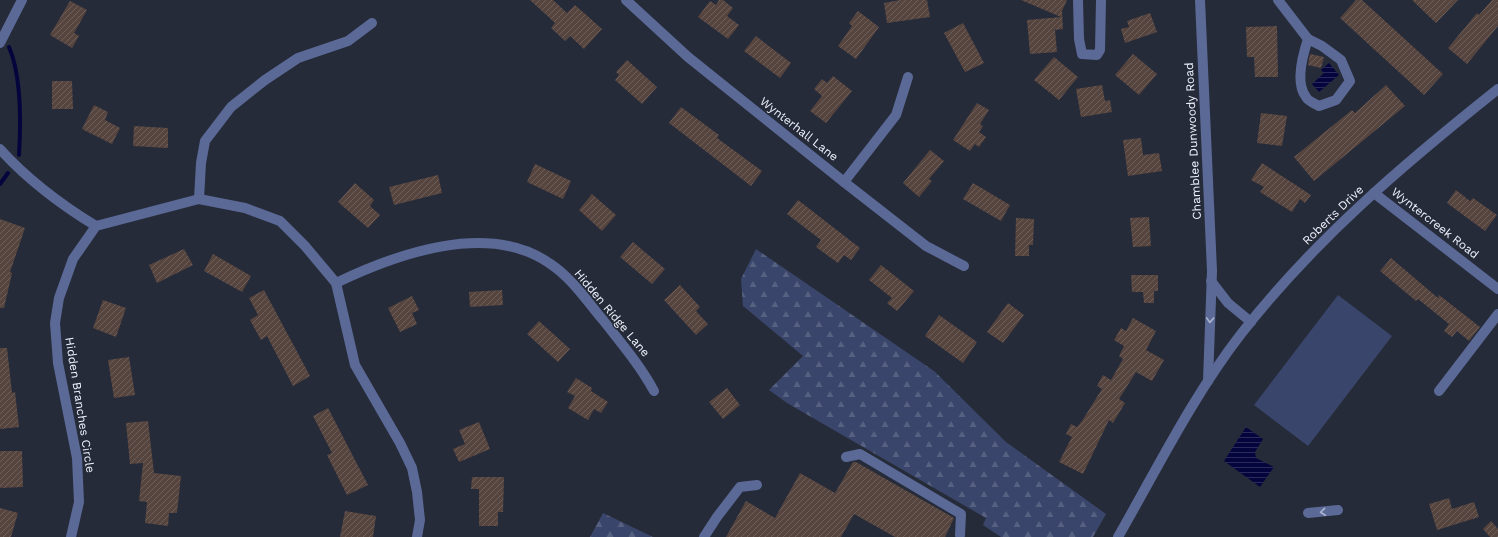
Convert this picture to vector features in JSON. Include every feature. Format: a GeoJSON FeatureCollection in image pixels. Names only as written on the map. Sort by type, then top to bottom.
{"type":"FeatureCollection","features":[{"type":"Feature","properties":{"kind":"street"},"geometry":{"type":"LineString","coordinates":[[0,44],[22,0]]}},
{"type":"Feature","properties":{"kind":"street","name":"Wynterhall Lane"},"geometry":{"type":"LineString","coordinates":[[626,0],[688,57],[844,182],[926,246],[964,266]]}},
{"type":"Feature","properties":{"kind":"street"},"geometry":{"type":"LineString","coordinates":[[1078,0],[1079,39],[1082,54],[1097,55],[1100,50],[1101,0]]}},
{"type":"Feature","properties":{"kind":"street","name":"Chamblee Dunwoody Road"},"geometry":{"type":"LineString","coordinates":[[1118,537],[1208,381],[1211,281],[1200,0]]}},
{"type":"Feature","properties":{"kind":"street"},"geometry":{"type":"LineString","coordinates":[[1278,0],[1308,39],[1322,46],[1341,60],[1350,82],[1336,100],[1318,106],[1306,97],[1301,79],[1301,62],[1308,39]]}},
{"type":"Feature","properties":{"kind":"street"},"geometry":{"type":"LineString","coordinates":[[200,199],[201,163],[205,141],[230,107],[265,80],[298,58],[348,41],[372,23]]}},
{"type":"Feature","properties":{"kind":"street"},"geometry":{"type":"LineString","coordinates":[[844,182],[896,115],[908,77]]}},
{"type":"Feature","properties":{"kind":"street","name":"Roberts Drive"},"geometry":{"type":"LineString","coordinates":[[1208,381],[1251,322],[1293,271],[1332,232],[1417,154],[1498,89]]}},
{"type":"Feature","properties":{"kind":"street"},"geometry":{"type":"LineString","coordinates":[[0,149],[18,169],[64,207],[96,226],[200,199],[245,208],[280,221],[305,246],[336,283],[355,365],[400,443],[412,468],[420,520],[417,537]]}},
{"type":"Feature","properties":{"kind":"street","name":"Wyntercreek Road"},"geometry":{"type":"LineString","coordinates":[[1374,193],[1498,289]]}},
{"type":"Feature","properties":{"kind":"street","name":"Hidden Branches Circle"},"geometry":{"type":"LineString","coordinates":[[71,537],[79,502],[77,458],[58,362],[55,323],[59,298],[73,259],[96,226]]}},
{"type":"Feature","properties":{"kind":"street","name":"Hidden Ridge Lane"},"geometry":{"type":"LineString","coordinates":[[336,283],[359,272],[413,253],[454,245],[495,244],[517,248],[550,263],[575,286],[643,370],[654,391]]}},
{"type":"Feature","properties":{"kind":"street"},"geometry":{"type":"LineString","coordinates":[[1211,281],[1228,303],[1251,322]]}},
{"type":"Feature","properties":{"kind":"street"},"geometry":{"type":"LineString","coordinates":[[1439,390],[1498,314]]}},
{"type":"Feature","properties":{"kind":"street"},"geometry":{"type":"LineString","coordinates":[[846,457],[860,454],[960,514],[961,536]]}},
{"type":"Feature","properties":{"kind":"street"},"geometry":{"type":"LineString","coordinates":[[704,537],[717,516],[740,487],[756,485]]}},
{"type":"Feature","properties":{"kind":"street"},"geometry":{"type":"LineString","coordinates":[[1308,513],[1338,510]]}},
{"type":"Feature","properties":{"kind":"green space"},"geometry":{"type":"Polygon","coordinates":[[[756,249],[934,371],[1006,442],[1106,514],[1093,537],[1001,537],[983,525],[986,518],[787,403],[769,390],[803,356],[743,306],[741,279],[756,249]]]}},
{"type":"Feature","properties":{"kind":"green space"},"geometry":{"type":"Polygon","coordinates":[[[1338,295],[1392,336],[1308,446],[1254,405],[1338,295]]]}},
{"type":"Feature","properties":{"kind":"green space"},"geometry":{"type":"Polygon","coordinates":[[[603,513],[653,537],[590,537],[603,513]]]}},
{"type":"Feature","properties":{"kind":"shaded area"},"geometry":{"type":"Polygon","coordinates":[[[1329,63],[1339,75],[1319,92],[1312,84],[1324,73],[1321,70],[1329,63]]]}},
{"type":"Feature","properties":{"kind":"shaded area"},"geometry":{"type":"Polygon","coordinates":[[[1246,427],[1263,439],[1255,452],[1256,458],[1274,467],[1260,487],[1224,461],[1246,427]]]}},
{"type":"Feature","properties":{"kind":"building"},"geometry":{"type":"Polygon","coordinates":[[[530,0],[553,0],[567,13],[575,5],[602,29],[584,49],[570,36],[565,41],[551,28],[555,23],[530,0]]]}},
{"type":"Feature","properties":{"kind":"building"},"geometry":{"type":"Polygon","coordinates":[[[719,0],[723,0],[733,8],[727,16],[739,25],[728,39],[698,17],[710,1],[716,5],[719,0]]]}},
{"type":"Feature","properties":{"kind":"building"},"geometry":{"type":"Polygon","coordinates":[[[900,0],[927,0],[930,17],[887,23],[884,3],[900,0]]]}},
{"type":"Feature","properties":{"kind":"building"},"geometry":{"type":"Polygon","coordinates":[[[1021,0],[1067,0],[1062,11],[1063,29],[1055,30],[1057,52],[1030,54],[1027,20],[1061,17],[1021,0]]]}},
{"type":"Feature","properties":{"kind":"building"},"geometry":{"type":"Polygon","coordinates":[[[1356,0],[1362,0],[1443,74],[1424,95],[1340,18],[1356,0]]]}},
{"type":"Feature","properties":{"kind":"building"},"geometry":{"type":"Polygon","coordinates":[[[1412,0],[1458,0],[1436,23],[1412,0]]]}},
{"type":"Feature","properties":{"kind":"building"},"geometry":{"type":"Polygon","coordinates":[[[1492,0],[1498,0],[1498,26],[1467,64],[1448,48],[1477,13],[1479,15],[1492,0]]]}},
{"type":"Feature","properties":{"kind":"building"},"geometry":{"type":"Polygon","coordinates":[[[70,1],[87,10],[74,33],[79,36],[72,48],[50,35],[70,1]]]}},
{"type":"Feature","properties":{"kind":"building"},"geometry":{"type":"Polygon","coordinates":[[[858,11],[879,27],[856,59],[838,46],[852,26],[849,23],[858,11]]]}},
{"type":"Feature","properties":{"kind":"building"},"geometry":{"type":"Polygon","coordinates":[[[1150,13],[1157,32],[1125,43],[1121,29],[1129,27],[1127,21],[1150,13]]]}},
{"type":"Feature","properties":{"kind":"building"},"geometry":{"type":"Polygon","coordinates":[[[963,23],[984,63],[965,72],[944,33],[963,23]]]}},
{"type":"Feature","properties":{"kind":"building"},"geometry":{"type":"Polygon","coordinates":[[[1277,26],[1278,77],[1255,77],[1254,57],[1247,57],[1246,27],[1277,26]]]}},
{"type":"Feature","properties":{"kind":"building"},"geometry":{"type":"Polygon","coordinates":[[[756,36],[791,63],[780,78],[744,51],[756,36]]]}},
{"type":"Feature","properties":{"kind":"building"},"geometry":{"type":"Polygon","coordinates":[[[1133,54],[1157,74],[1139,95],[1115,75],[1133,54]]]}},
{"type":"Feature","properties":{"kind":"building"},"geometry":{"type":"Polygon","coordinates":[[[1310,54],[1324,57],[1321,68],[1308,65],[1310,54]]]}},
{"type":"Feature","properties":{"kind":"building"},"geometry":{"type":"Polygon","coordinates":[[[1054,57],[1078,77],[1059,100],[1034,80],[1054,57]]]}},
{"type":"Feature","properties":{"kind":"building"},"geometry":{"type":"Polygon","coordinates":[[[627,60],[657,87],[642,104],[615,80],[619,75],[616,72],[627,60]]]}},
{"type":"Feature","properties":{"kind":"building"},"geometry":{"type":"Polygon","coordinates":[[[833,76],[852,91],[826,123],[810,111],[822,96],[814,89],[822,79],[827,83],[833,76]]]}},
{"type":"Feature","properties":{"kind":"building"},"geometry":{"type":"Polygon","coordinates":[[[52,81],[72,81],[73,109],[52,109],[52,81]]]}},
{"type":"Feature","properties":{"kind":"building"},"geometry":{"type":"Polygon","coordinates":[[[1102,85],[1105,101],[1110,100],[1112,112],[1081,117],[1076,89],[1102,85]]]}},
{"type":"Feature","properties":{"kind":"building"},"geometry":{"type":"Polygon","coordinates":[[[1386,85],[1405,106],[1314,181],[1294,157],[1352,110],[1355,113],[1386,85]]]}},
{"type":"Feature","properties":{"kind":"building"},"geometry":{"type":"Polygon","coordinates":[[[977,103],[989,110],[980,124],[983,126],[979,132],[986,137],[979,147],[975,144],[970,151],[953,140],[977,103]]]}},
{"type":"Feature","properties":{"kind":"building"},"geometry":{"type":"Polygon","coordinates":[[[94,105],[108,112],[105,120],[120,128],[112,144],[82,129],[94,105]]]}},
{"type":"Feature","properties":{"kind":"building"},"geometry":{"type":"Polygon","coordinates":[[[681,107],[719,135],[717,138],[762,171],[751,186],[669,123],[681,107]]]}},
{"type":"Feature","properties":{"kind":"building"},"geometry":{"type":"Polygon","coordinates":[[[1261,113],[1287,116],[1282,146],[1257,143],[1261,113]]]}},
{"type":"Feature","properties":{"kind":"building"},"geometry":{"type":"Polygon","coordinates":[[[134,126],[168,128],[168,148],[133,146],[134,126]]]}},
{"type":"Feature","properties":{"kind":"building"},"geometry":{"type":"Polygon","coordinates":[[[1141,138],[1143,155],[1159,153],[1162,171],[1128,176],[1123,140],[1141,138]]]}},
{"type":"Feature","properties":{"kind":"building"},"geometry":{"type":"Polygon","coordinates":[[[930,150],[944,161],[929,179],[932,181],[919,197],[903,183],[930,150]]]}},
{"type":"Feature","properties":{"kind":"building"},"geometry":{"type":"Polygon","coordinates":[[[1262,163],[1311,195],[1305,203],[1300,199],[1292,212],[1260,192],[1264,187],[1251,180],[1262,163]]]}},
{"type":"Feature","properties":{"kind":"building"},"geometry":{"type":"Polygon","coordinates":[[[535,164],[571,181],[563,199],[527,182],[535,164]]]}},
{"type":"Feature","properties":{"kind":"building"},"geometry":{"type":"Polygon","coordinates":[[[438,175],[442,193],[394,205],[389,187],[438,175]]]}},
{"type":"Feature","properties":{"kind":"building"},"geometry":{"type":"Polygon","coordinates":[[[355,183],[374,200],[370,206],[380,215],[368,228],[338,202],[355,183]]]}},
{"type":"Feature","properties":{"kind":"building"},"geometry":{"type":"Polygon","coordinates":[[[973,183],[1010,205],[1001,221],[963,199],[973,183]]]}},
{"type":"Feature","properties":{"kind":"building"},"geometry":{"type":"Polygon","coordinates":[[[1456,190],[1470,201],[1473,198],[1497,215],[1485,231],[1447,203],[1456,190]]]}},
{"type":"Feature","properties":{"kind":"building"},"geometry":{"type":"Polygon","coordinates":[[[592,194],[616,215],[602,231],[579,210],[592,194]]]}},
{"type":"Feature","properties":{"kind":"building"},"geometry":{"type":"Polygon","coordinates":[[[798,200],[860,248],[851,260],[844,255],[838,263],[816,247],[821,240],[787,214],[798,200]]]}},
{"type":"Feature","properties":{"kind":"building"},"geometry":{"type":"Polygon","coordinates":[[[1149,217],[1151,246],[1133,247],[1130,218],[1149,217]]]}},
{"type":"Feature","properties":{"kind":"building"},"geometry":{"type":"Polygon","coordinates":[[[1016,218],[1034,219],[1033,245],[1029,245],[1029,256],[1015,256],[1016,218]]]}},
{"type":"Feature","properties":{"kind":"building"},"geometry":{"type":"Polygon","coordinates":[[[0,219],[25,228],[10,272],[12,273],[4,308],[0,308],[0,219]]]}},
{"type":"Feature","properties":{"kind":"building"},"geometry":{"type":"Polygon","coordinates":[[[633,242],[665,269],[652,284],[620,257],[633,242]]]}},
{"type":"Feature","properties":{"kind":"building"},"geometry":{"type":"Polygon","coordinates":[[[184,249],[193,265],[157,283],[149,265],[184,249]]]}},
{"type":"Feature","properties":{"kind":"building"},"geometry":{"type":"Polygon","coordinates":[[[213,254],[251,276],[242,292],[204,271],[213,254]]]}},
{"type":"Feature","properties":{"kind":"building"},"geometry":{"type":"Polygon","coordinates":[[[1391,258],[1438,298],[1439,295],[1480,327],[1469,341],[1457,331],[1452,337],[1444,331],[1449,324],[1418,299],[1416,301],[1380,271],[1391,258]]]}},
{"type":"Feature","properties":{"kind":"building"},"geometry":{"type":"Polygon","coordinates":[[[881,265],[914,291],[897,311],[887,303],[892,298],[869,280],[881,265]]]}},
{"type":"Feature","properties":{"kind":"building"},"geometry":{"type":"Polygon","coordinates":[[[1131,275],[1158,275],[1158,291],[1154,291],[1154,303],[1144,303],[1143,292],[1132,292],[1131,275]]]}},
{"type":"Feature","properties":{"kind":"building"},"geometry":{"type":"Polygon","coordinates":[[[680,285],[700,307],[696,311],[708,324],[696,335],[664,300],[680,285]]]}},
{"type":"Feature","properties":{"kind":"building"},"geometry":{"type":"Polygon","coordinates":[[[264,290],[310,376],[293,386],[267,336],[261,340],[250,320],[258,315],[249,298],[264,290]]]}},
{"type":"Feature","properties":{"kind":"building"},"geometry":{"type":"Polygon","coordinates":[[[502,290],[503,305],[470,307],[469,292],[502,290]]]}},
{"type":"Feature","properties":{"kind":"building"},"geometry":{"type":"Polygon","coordinates":[[[412,296],[419,310],[412,313],[417,324],[400,332],[388,308],[412,296]]]}},
{"type":"Feature","properties":{"kind":"building"},"geometry":{"type":"Polygon","coordinates":[[[103,300],[126,308],[116,337],[93,328],[103,300]]]}},
{"type":"Feature","properties":{"kind":"building"},"geometry":{"type":"Polygon","coordinates":[[[1008,303],[1024,315],[1003,343],[987,332],[1008,303]]]}},
{"type":"Feature","properties":{"kind":"building"},"geometry":{"type":"Polygon","coordinates":[[[939,315],[977,342],[963,363],[925,336],[939,315]]]}},
{"type":"Feature","properties":{"kind":"building"},"geometry":{"type":"Polygon","coordinates":[[[1133,318],[1156,331],[1146,350],[1164,360],[1152,381],[1136,372],[1119,399],[1125,403],[1113,423],[1109,420],[1083,474],[1059,462],[1072,437],[1066,434],[1071,424],[1077,427],[1082,421],[1102,389],[1097,386],[1103,375],[1111,380],[1123,359],[1119,356],[1124,346],[1114,340],[1121,328],[1126,331],[1133,318]]]}},
{"type":"Feature","properties":{"kind":"building"},"geometry":{"type":"Polygon","coordinates":[[[539,321],[570,349],[558,362],[527,334],[539,321]]]}},
{"type":"Feature","properties":{"kind":"building"},"geometry":{"type":"Polygon","coordinates":[[[0,348],[7,348],[12,393],[15,392],[19,427],[0,429],[0,348]]]}},
{"type":"Feature","properties":{"kind":"building"},"geometry":{"type":"Polygon","coordinates":[[[129,357],[135,395],[114,398],[108,360],[129,357]]]}},
{"type":"Feature","properties":{"kind":"building"},"geometry":{"type":"Polygon","coordinates":[[[576,378],[592,388],[591,391],[608,402],[601,413],[594,409],[588,420],[568,408],[575,396],[567,392],[576,378]]]}},
{"type":"Feature","properties":{"kind":"building"},"geometry":{"type":"Polygon","coordinates":[[[727,388],[740,405],[723,419],[709,402],[727,388]]]}},
{"type":"Feature","properties":{"kind":"building"},"geometry":{"type":"Polygon","coordinates":[[[328,408],[368,485],[347,495],[327,455],[332,453],[313,416],[328,408]]]}},
{"type":"Feature","properties":{"kind":"building"},"geometry":{"type":"Polygon","coordinates":[[[148,421],[154,473],[181,476],[177,513],[169,513],[168,526],[145,523],[147,502],[139,501],[143,463],[130,464],[126,423],[148,421]]]}},
{"type":"Feature","properties":{"kind":"building"},"geometry":{"type":"Polygon","coordinates":[[[479,422],[490,449],[459,462],[453,449],[465,444],[459,430],[479,422]]]}},
{"type":"Feature","properties":{"kind":"building"},"geometry":{"type":"Polygon","coordinates":[[[0,451],[22,451],[23,487],[0,488],[0,451]]]}},
{"type":"Feature","properties":{"kind":"building"},"geometry":{"type":"Polygon","coordinates":[[[853,462],[856,462],[954,518],[945,537],[895,537],[854,514],[841,537],[726,537],[746,501],[775,518],[800,473],[835,493],[853,462]]]}},
{"type":"Feature","properties":{"kind":"building"},"geometry":{"type":"Polygon","coordinates":[[[472,477],[504,477],[503,512],[498,512],[498,526],[479,526],[479,489],[471,489],[472,477]]]}},
{"type":"Feature","properties":{"kind":"building"},"geometry":{"type":"Polygon","coordinates":[[[1449,498],[1452,509],[1474,502],[1479,517],[1437,530],[1429,504],[1449,498]]]}},
{"type":"Feature","properties":{"kind":"building"},"geometry":{"type":"Polygon","coordinates":[[[0,508],[18,513],[11,537],[0,537],[0,508]]]}},
{"type":"Feature","properties":{"kind":"building"},"geometry":{"type":"Polygon","coordinates":[[[345,511],[376,516],[373,537],[340,537],[345,511]]]}},
{"type":"Feature","properties":{"kind":"building"},"geometry":{"type":"Polygon","coordinates":[[[1491,521],[1498,529],[1498,537],[1490,537],[1483,529],[1491,521]]]}},
{"type":"Feature","properties":{"kind":"waterway"},"geometry":{"type":"LineString","coordinates":[[9,47],[16,72],[20,100],[19,155]]}},
{"type":"Feature","properties":{"kind":"waterway"},"geometry":{"type":"LineString","coordinates":[[0,184],[8,173]]}}]}
